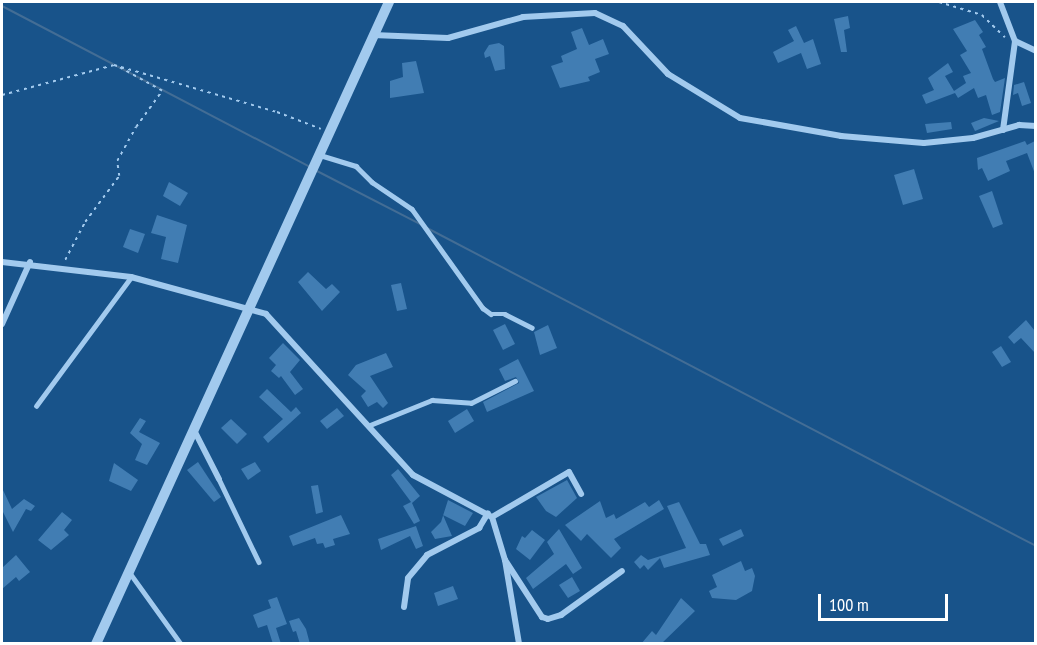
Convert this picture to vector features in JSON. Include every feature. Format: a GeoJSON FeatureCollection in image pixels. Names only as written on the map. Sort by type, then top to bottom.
{"type":"FeatureCollection","features":[{"type":"Feature","properties":{"kind":"street"},"geometry":{"type":"LineString","coordinates":[[96,644],[389,2]]}},
{"type":"Feature","properties":{"kind":"street"},"geometry":{"type":"LineString","coordinates":[[1000,2],[1015,43],[1012,89],[1003,130]]}},
{"type":"Feature","properties":{"kind":"street"},"geometry":{"type":"LineString","coordinates":[[373,35],[448,38],[523,17],[595,13],[623,26],[668,74],[740,118],[841,136],[924,142],[1003,130],[1019,125],[1035,126]]}},
{"type":"Feature","properties":{"kind":"street"},"geometry":{"type":"LineString","coordinates":[[1015,43],[1035,51]]}},
{"type":"Feature","properties":{"kind":"street"},"geometry":{"type":"LineString","coordinates":[[2,262],[30,262],[131,277],[251,308],[266,314],[423,482],[490,515],[505,560],[519,644]]}},
{"type":"Feature","properties":{"kind":"street"},"geometry":{"type":"LineString","coordinates":[[2,324],[30,262]]}},
{"type":"Feature","properties":{"kind":"street"},"geometry":{"type":"LineString","coordinates":[[193,430],[219,479]]}},
{"type":"Feature","properties":{"kind":"street"},"geometry":{"type":"LineString","coordinates":[[404,607],[408,578],[427,555],[479,528],[490,515],[569,472],[581,494]]}},
{"type":"Feature","properties":{"kind":"street"},"geometry":{"type":"LineString","coordinates":[[505,560],[542,617],[548,619],[561,615],[622,571]]}},
{"type":"Feature","properties":{"kind":"lane"},"geometry":{"type":"LineString","coordinates":[[320,155],[356,166],[372,182],[412,209],[483,308],[491,314],[505,314],[532,328]]}},
{"type":"Feature","properties":{"kind":"lane"},"geometry":{"type":"LineString","coordinates":[[36,406],[131,277]]}},
{"type":"Feature","properties":{"kind":"lane"},"geometry":{"type":"LineString","coordinates":[[370,425],[432,400],[471,403],[515,381]]}},
{"type":"Feature","properties":{"kind":"lane"},"geometry":{"type":"LineString","coordinates":[[219,479],[259,562]]}},
{"type":"Feature","properties":{"kind":"lane"},"geometry":{"type":"LineString","coordinates":[[129,570],[181,644]]}},
{"type":"Feature","properties":{"kind":"path"},"geometry":{"type":"LineString","coordinates":[[939,2],[982,15],[1015,43]]}},
{"type":"Feature","properties":{"kind":"path"},"geometry":{"type":"LineString","coordinates":[[2,95],[114,65],[278,112],[330,133]]}},
{"type":"Feature","properties":{"kind":"path"},"geometry":{"type":"LineString","coordinates":[[62,266],[85,222],[119,176],[117,161],[136,127],[162,91],[114,65]]}},
{"type":"Feature","properties":{"kind":"building"},"geometry":{"type":"Polygon","coordinates":[[[848,16],[850,28],[844,30],[847,52],[841,52],[834,19],[848,16]]]}},
{"type":"Feature","properties":{"kind":"building"},"geometry":{"type":"Polygon","coordinates":[[[975,20],[983,32],[979,35],[986,47],[982,49],[993,79],[995,82],[1005,78],[1000,112],[992,115],[986,95],[978,98],[974,88],[958,98],[955,93],[926,104],[922,95],[934,90],[928,78],[948,63],[953,72],[945,76],[954,91],[966,83],[963,76],[971,73],[960,55],[967,51],[953,29],[975,20]]]}},
{"type":"Feature","properties":{"kind":"building"},"geometry":{"type":"Polygon","coordinates":[[[796,26],[804,43],[813,39],[821,64],[807,69],[801,53],[778,63],[773,52],[794,41],[788,30],[796,26]]]}},
{"type":"Feature","properties":{"kind":"building"},"geometry":{"type":"Polygon","coordinates":[[[582,28],[589,45],[603,39],[609,54],[595,59],[600,72],[588,77],[590,81],[560,88],[551,66],[563,62],[561,56],[577,49],[571,32],[582,28]]]}},
{"type":"Feature","properties":{"kind":"building"},"geometry":{"type":"Polygon","coordinates":[[[499,43],[504,46],[505,69],[495,71],[490,56],[485,58],[484,53],[489,45],[499,43]]]}},
{"type":"Feature","properties":{"kind":"building"},"geometry":{"type":"Polygon","coordinates":[[[416,61],[424,93],[390,98],[390,81],[403,77],[402,63],[416,61]]]}},
{"type":"Feature","properties":{"kind":"building"},"geometry":{"type":"Polygon","coordinates":[[[1024,82],[1031,103],[1022,106],[1018,93],[1013,95],[1014,85],[1024,82]]]}},
{"type":"Feature","properties":{"kind":"building"},"geometry":{"type":"Polygon","coordinates":[[[984,118],[999,121],[975,131],[971,123],[984,118]]]}},
{"type":"Feature","properties":{"kind":"building"},"geometry":{"type":"Polygon","coordinates":[[[951,122],[952,129],[927,133],[925,124],[951,122]]]}},
{"type":"Feature","properties":{"kind":"building"},"geometry":{"type":"Polygon","coordinates":[[[1025,141],[1027,145],[1035,141],[1035,174],[1027,153],[1006,161],[1010,171],[988,181],[982,168],[978,170],[977,158],[1025,141]]]}},
{"type":"Feature","properties":{"kind":"building"},"geometry":{"type":"Polygon","coordinates":[[[914,169],[923,199],[903,205],[894,175],[914,169]]]}},
{"type":"Feature","properties":{"kind":"building"},"geometry":{"type":"Polygon","coordinates":[[[169,182],[188,193],[180,206],[163,196],[169,182]]]}},
{"type":"Feature","properties":{"kind":"building"},"geometry":{"type":"Polygon","coordinates":[[[992,191],[1003,224],[993,228],[979,196],[992,191]]]}},
{"type":"Feature","properties":{"kind":"building"},"geometry":{"type":"Polygon","coordinates":[[[157,215],[187,225],[178,263],[161,259],[166,237],[151,233],[157,215]]]}},
{"type":"Feature","properties":{"kind":"building"},"geometry":{"type":"Polygon","coordinates":[[[130,229],[145,234],[138,253],[123,247],[130,229]]]}},
{"type":"Feature","properties":{"kind":"building"},"geometry":{"type":"Polygon","coordinates":[[[308,272],[326,289],[332,284],[340,292],[322,311],[298,282],[308,272]]]}},
{"type":"Feature","properties":{"kind":"building"},"geometry":{"type":"Polygon","coordinates":[[[401,283],[407,309],[397,311],[391,285],[401,283]]]}},
{"type":"Feature","properties":{"kind":"building"},"geometry":{"type":"Polygon","coordinates":[[[1026,320],[1035,331],[1035,353],[1021,338],[1014,344],[1008,337],[1026,320]]]}},
{"type":"Feature","properties":{"kind":"building"},"geometry":{"type":"Polygon","coordinates":[[[505,324],[515,344],[503,350],[493,330],[505,324]]]}},
{"type":"Feature","properties":{"kind":"building"},"geometry":{"type":"Polygon","coordinates":[[[548,325],[557,348],[540,355],[534,332],[548,325]]]}},
{"type":"Feature","properties":{"kind":"building"},"geometry":{"type":"Polygon","coordinates":[[[283,343],[300,360],[290,372],[303,389],[295,395],[281,376],[279,378],[271,371],[276,365],[269,358],[283,343]]]}},
{"type":"Feature","properties":{"kind":"building"},"geometry":{"type":"Polygon","coordinates":[[[1001,346],[1011,362],[1002,367],[992,352],[1001,346]]]}},
{"type":"Feature","properties":{"kind":"building"},"geometry":{"type":"Polygon","coordinates":[[[386,353],[393,367],[370,376],[388,403],[383,408],[377,402],[368,407],[361,396],[366,391],[348,375],[356,365],[386,353]]]}},
{"type":"Feature","properties":{"kind":"building"},"geometry":{"type":"Polygon","coordinates":[[[518,359],[534,391],[487,412],[483,402],[519,383],[516,377],[505,381],[499,369],[518,359]]]}},
{"type":"Feature","properties":{"kind":"building"},"geometry":{"type":"Polygon","coordinates":[[[267,389],[291,412],[296,407],[301,413],[268,443],[263,437],[283,419],[259,397],[267,389]]]}},
{"type":"Feature","properties":{"kind":"building"},"geometry":{"type":"Polygon","coordinates":[[[337,408],[344,416],[327,429],[320,421],[337,408]]]}},
{"type":"Feature","properties":{"kind":"building"},"geometry":{"type":"Polygon","coordinates":[[[467,409],[474,421],[455,433],[448,421],[467,409]]]}},
{"type":"Feature","properties":{"kind":"building"},"geometry":{"type":"Polygon","coordinates":[[[140,418],[146,421],[139,432],[160,443],[147,465],[135,460],[142,444],[130,433],[140,418]]]}},
{"type":"Feature","properties":{"kind":"building"},"geometry":{"type":"Polygon","coordinates":[[[231,419],[247,434],[237,444],[221,428],[231,419]]]}},
{"type":"Feature","properties":{"kind":"building"},"geometry":{"type":"Polygon","coordinates":[[[198,462],[221,497],[214,502],[187,470],[198,462]]]}},
{"type":"Feature","properties":{"kind":"building"},"geometry":{"type":"Polygon","coordinates":[[[255,462],[261,471],[248,480],[241,469],[255,462]]]}},
{"type":"Feature","properties":{"kind":"building"},"geometry":{"type":"Polygon","coordinates":[[[114,463],[138,480],[131,491],[109,481],[114,463]]]}},
{"type":"Feature","properties":{"kind":"building"},"geometry":{"type":"Polygon","coordinates":[[[398,469],[420,496],[412,503],[420,521],[414,524],[403,506],[411,502],[391,475],[398,469]]]}},
{"type":"Feature","properties":{"kind":"building"},"geometry":{"type":"Polygon","coordinates":[[[567,480],[577,498],[556,517],[546,511],[536,497],[567,480]]]}},
{"type":"Feature","properties":{"kind":"building"},"geometry":{"type":"Polygon","coordinates":[[[318,485],[323,512],[316,514],[311,486],[318,485]]]}},
{"type":"Feature","properties":{"kind":"building"},"geometry":{"type":"Polygon","coordinates":[[[2,488],[12,509],[24,499],[35,506],[31,511],[26,509],[13,532],[2,510],[2,488]]]}},
{"type":"Feature","properties":{"kind":"building"},"geometry":{"type":"Polygon","coordinates":[[[448,500],[473,513],[465,526],[443,515],[448,500]]]}},
{"type":"Feature","properties":{"kind":"building"},"geometry":{"type":"Polygon","coordinates":[[[659,500],[664,509],[614,539],[621,548],[611,558],[587,534],[581,541],[565,525],[600,501],[606,518],[614,514],[616,519],[645,502],[649,507],[659,500]]]}},
{"type":"Feature","properties":{"kind":"building"},"geometry":{"type":"Polygon","coordinates":[[[679,502],[700,544],[706,544],[710,555],[664,568],[660,558],[648,570],[644,565],[640,569],[634,562],[641,555],[648,560],[686,548],[667,506],[679,502]]]}},
{"type":"Feature","properties":{"kind":"building"},"geometry":{"type":"Polygon","coordinates":[[[62,512],[72,520],[64,530],[69,535],[51,550],[38,540],[62,512]]]}},
{"type":"Feature","properties":{"kind":"building"},"geometry":{"type":"Polygon","coordinates":[[[341,515],[350,534],[333,539],[335,545],[325,548],[323,543],[317,544],[315,538],[293,546],[289,536],[341,515]]]}},
{"type":"Feature","properties":{"kind":"building"},"geometry":{"type":"Polygon","coordinates":[[[443,515],[452,536],[435,539],[431,532],[441,522],[443,515]]]}},
{"type":"Feature","properties":{"kind":"building"},"geometry":{"type":"Polygon","coordinates":[[[416,526],[423,546],[416,549],[410,536],[381,550],[378,539],[416,526]]]}},
{"type":"Feature","properties":{"kind":"building"},"geometry":{"type":"Polygon","coordinates":[[[559,529],[582,568],[573,574],[566,564],[533,589],[526,578],[554,554],[547,542],[559,529]]]}},
{"type":"Feature","properties":{"kind":"building"},"geometry":{"type":"Polygon","coordinates":[[[741,529],[744,536],[723,546],[719,539],[741,529]]]}},
{"type":"Feature","properties":{"kind":"building"},"geometry":{"type":"Polygon","coordinates":[[[532,530],[545,540],[530,560],[516,549],[522,536],[525,538],[532,530]]]}},
{"type":"Feature","properties":{"kind":"building"},"geometry":{"type":"Polygon","coordinates":[[[16,555],[30,572],[19,581],[16,577],[2,589],[2,568],[16,555]]]}},
{"type":"Feature","properties":{"kind":"building"},"geometry":{"type":"Polygon","coordinates":[[[741,561],[745,571],[752,568],[755,576],[752,591],[736,600],[712,598],[709,591],[717,587],[712,575],[741,561]]]}},
{"type":"Feature","properties":{"kind":"building"},"geometry":{"type":"Polygon","coordinates":[[[572,577],[580,591],[568,598],[559,585],[572,577]]]}},
{"type":"Feature","properties":{"kind":"building"},"geometry":{"type":"Polygon","coordinates":[[[453,586],[458,599],[438,606],[434,593],[453,586]]]}},
{"type":"Feature","properties":{"kind":"building"},"geometry":{"type":"Polygon","coordinates":[[[277,597],[287,624],[276,628],[281,644],[273,644],[267,625],[258,628],[253,615],[271,608],[268,600],[277,597]]]}},
{"type":"Feature","properties":{"kind":"building"},"geometry":{"type":"Polygon","coordinates":[[[681,598],[695,611],[661,644],[641,644],[652,631],[656,635],[681,598]]]}},
{"type":"Feature","properties":{"kind":"building"},"geometry":{"type":"Polygon","coordinates":[[[299,618],[306,629],[310,644],[300,644],[296,631],[293,632],[289,621],[299,618]]]}},
{"type":"Feature","properties":{"kind":"waterway"},"geometry":{"type":"LineString","coordinates":[[2,6],[310,167]]}},
{"type":"Feature","properties":{"kind":"waterway"},"geometry":{"type":"LineString","coordinates":[[315,170],[422,225]]}},
{"type":"Feature","properties":{"kind":"waterway"},"geometry":{"type":"LineString","coordinates":[[427,228],[1036,546]]}}]}
